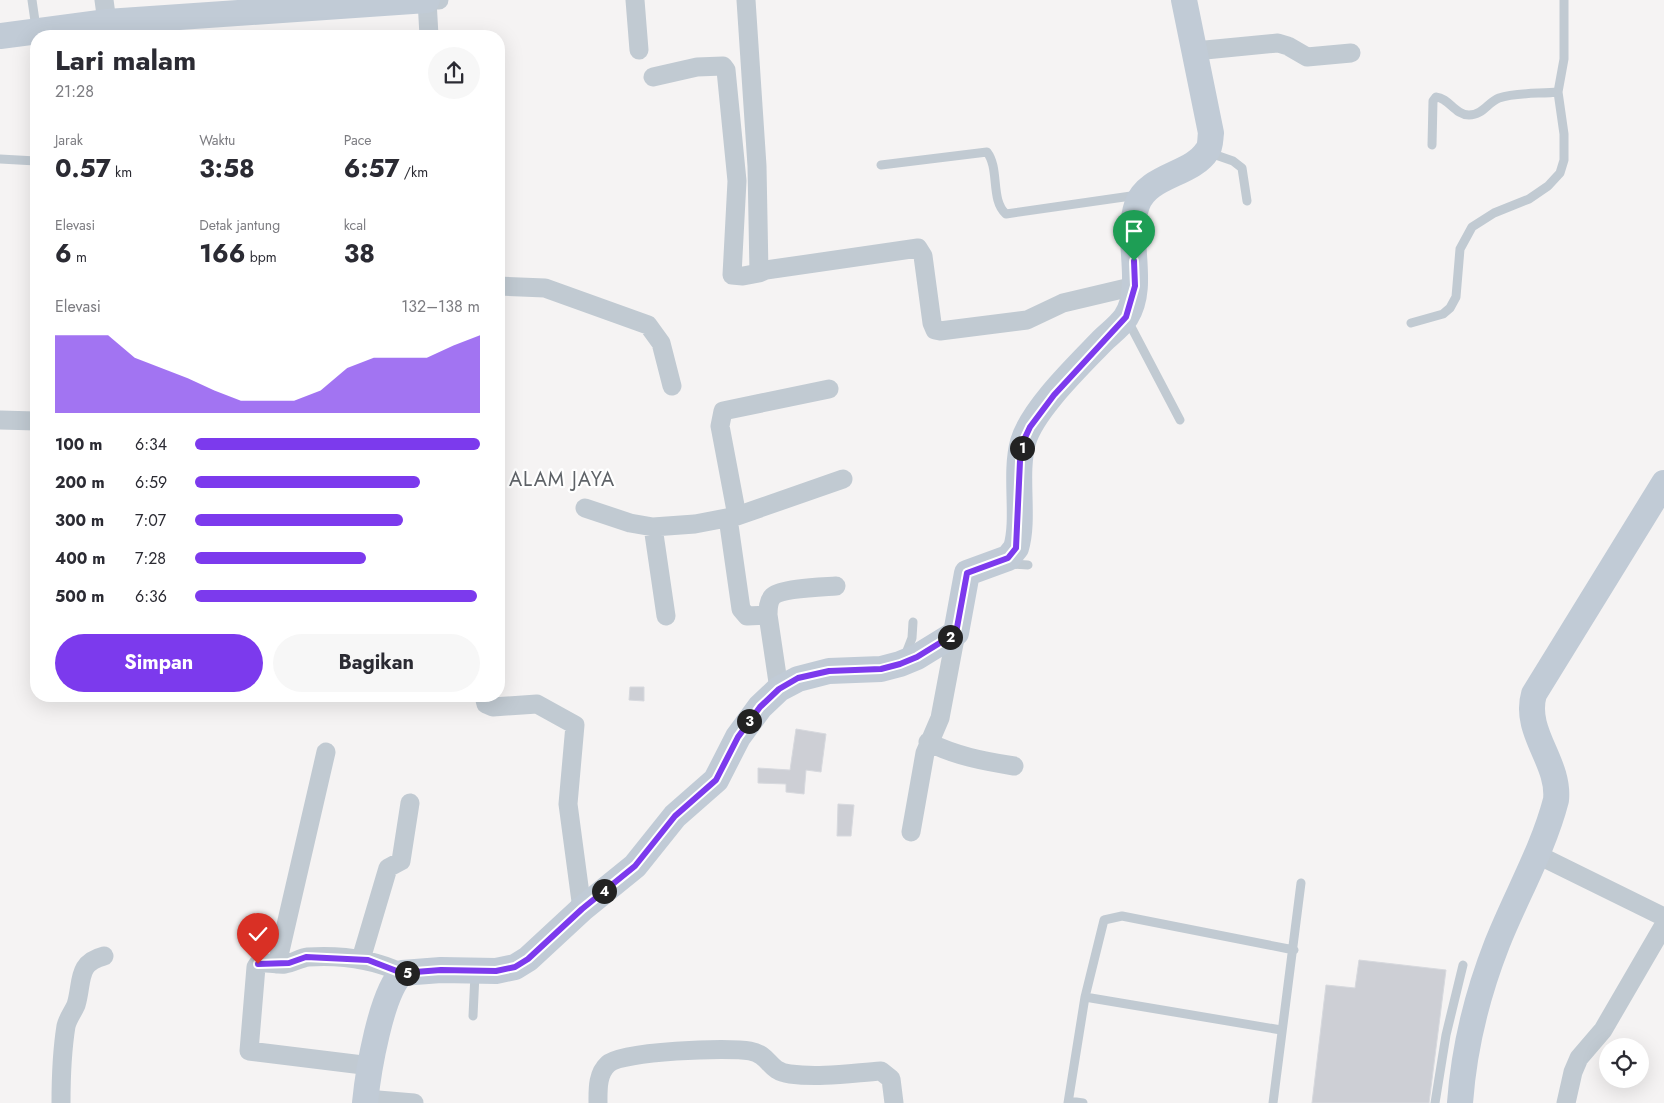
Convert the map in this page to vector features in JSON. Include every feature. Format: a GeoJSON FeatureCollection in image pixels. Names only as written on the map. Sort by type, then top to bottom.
{"type":"FeatureCollection","features":[{"type":"Feature","properties":{"kind":"street"},"geometry":{"type":"LineString","coordinates":[[427,0],[429,30]]}},
{"type":"Feature","properties":{"kind":"street"},"geometry":{"type":"LineString","coordinates":[[40,30],[106,11],[439,0]]}},
{"type":"Feature","properties":{"kind":"street"},"geometry":{"type":"LineString","coordinates":[[635,0],[639,50]]}},
{"type":"Feature","properties":{"kind":"street"},"geometry":{"type":"LineString","coordinates":[[746,0],[758,166],[759,274]]}},
{"type":"Feature","properties":{"kind":"street"},"geometry":{"type":"LineString","coordinates":[[911,832],[928,742],[940,718],[965,576],[973,570],[996,563],[1012,555],[1017,544],[1020,461],[1023,442],[1030,427],[1084,360],[1126,317],[1135,286],[1134,222],[1136,206],[1142,195],[1151,187],[1200,158],[1207,152],[1210,145],[1211,133],[1184,0]]}},
{"type":"Feature","properties":{"kind":"street"},"geometry":{"type":"LineString","coordinates":[[0,36],[30,32]]}},
{"type":"Feature","properties":{"kind":"street"},"geometry":{"type":"LineString","coordinates":[[1195,51],[1278,43],[1288,46],[1307,57],[1351,53]]}},
{"type":"Feature","properties":{"kind":"street"},"geometry":{"type":"LineString","coordinates":[[653,77],[697,66],[723,66],[726,70],[737,181],[732,275],[759,274],[766,270],[918,248],[923,256],[932,323],[935,330],[1027,320],[1063,304],[1135,286]]}},
{"type":"Feature","properties":{"kind":"street"},"geometry":{"type":"LineString","coordinates":[[505,286],[545,288],[648,326],[661,342],[672,386]]}},
{"type":"Feature","properties":{"kind":"street"},"geometry":{"type":"LineString","coordinates":[[768,615],[748,616],[741,610],[733,517],[720,426],[723,411],[829,389]]}},
{"type":"Feature","properties":{"kind":"street"},"geometry":{"type":"LineString","coordinates":[[0,420],[30,421]]}},
{"type":"Feature","properties":{"kind":"street"},"geometry":{"type":"LineString","coordinates":[[585,508],[630,523],[653,527],[695,524],[733,517],[843,479]]}},
{"type":"Feature","properties":{"kind":"street"},"geometry":{"type":"LineString","coordinates":[[1460,1103],[1467,1048],[1475,1010],[1497,944],[1554,810],[1558,790],[1554,771],[1536,734],[1532,712],[1534,694],[1664,484]]}},
{"type":"Feature","properties":{"kind":"street"},"geometry":{"type":"LineString","coordinates":[[653,527],[666,616]]}},
{"type":"Feature","properties":{"kind":"street"},"geometry":{"type":"LineString","coordinates":[[779,689],[768,615],[769,603],[773,596],[782,592],[836,586]]}},
{"type":"Feature","properties":{"kind":"street"},"geometry":{"type":"LineString","coordinates":[[371,1066],[249,1051],[256,968],[258,964],[264,962],[276,964],[289,963],[306,957],[361,959],[382,963],[402,973],[441,970],[496,971],[515,967],[528,959],[582,909],[635,866],[675,816],[716,780],[738,737],[760,707],[779,689],[798,678],[829,671],[881,669],[900,664],[917,657],[956,633]]}},
{"type":"Feature","properties":{"kind":"street"},"geometry":{"type":"LineString","coordinates":[[486,702],[493,707],[537,704],[573,722],[576,727],[569,791],[569,815],[582,909]]}},
{"type":"Feature","properties":{"kind":"street"},"geometry":{"type":"LineString","coordinates":[[928,742],[948,752],[967,758],[1014,766]]}},
{"type":"Feature","properties":{"kind":"street"},"geometry":{"type":"LineString","coordinates":[[276,964],[326,752]]}},
{"type":"Feature","properties":{"kind":"street"},"geometry":{"type":"LineString","coordinates":[[361,959],[388,868],[402,861],[410,803]]}},
{"type":"Feature","properties":{"kind":"street"},"geometry":{"type":"LineString","coordinates":[[1536,854],[1664,916]]}},
{"type":"Feature","properties":{"kind":"street"},"geometry":{"type":"LineString","coordinates":[[1566,1103],[1573,1072],[1579,1058],[1607,1023],[1664,925]]}},
{"type":"Feature","properties":{"kind":"street"},"geometry":{"type":"LineString","coordinates":[[61,1103],[67,1024],[76,1004],[79,986],[87,964],[94,958],[104,956]]}},
{"type":"Feature","properties":{"kind":"street"},"geometry":{"type":"LineString","coordinates":[[402,973],[392,985],[371,1066],[365,1101],[414,1103]]}},
{"type":"Feature","properties":{"kind":"street"},"geometry":{"type":"LineString","coordinates":[[598,1103],[598,1082],[606,1064],[615,1058],[653,1052],[734,1050],[751,1051],[764,1056],[775,1070],[792,1074],[881,1071],[892,1079],[894,1103]]}},
{"type":"Feature","properties":{"kind":"lane"},"geometry":{"type":"LineString","coordinates":[[32,0],[36,30]]}},
{"type":"Feature","properties":{"kind":"lane"},"geometry":{"type":"LineString","coordinates":[[1411,323],[1443,314],[1450,308],[1456,297],[1460,249],[1472,227],[1494,213],[1529,199],[1548,186],[1560,173],[1564,160],[1564,134],[1558,92],[1564,59],[1564,0]]}},
{"type":"Feature","properties":{"kind":"lane"},"geometry":{"type":"LineString","coordinates":[[1432,145],[1433,101],[1436,97],[1444,100],[1460,113],[1469,115],[1477,114],[1499,98],[1558,92]]}},
{"type":"Feature","properties":{"kind":"lane"},"geometry":{"type":"LineString","coordinates":[[881,165],[987,152],[992,161],[1000,205],[1006,214],[1142,195]]}},
{"type":"Feature","properties":{"kind":"lane"},"geometry":{"type":"LineString","coordinates":[[1207,152],[1233,161],[1242,168],[1247,201]]}},
{"type":"Feature","properties":{"kind":"lane"},"geometry":{"type":"LineString","coordinates":[[0,159],[30,161]]}},
{"type":"Feature","properties":{"kind":"lane"},"geometry":{"type":"LineString","coordinates":[[1126,317],[1180,420]]}},
{"type":"Feature","properties":{"kind":"lane"},"geometry":{"type":"LineString","coordinates":[[996,563],[1028,565]]}},
{"type":"Feature","properties":{"kind":"lane"},"geometry":{"type":"LineString","coordinates":[[900,664],[910,646],[914,622]]}},
{"type":"Feature","properties":{"kind":"lane"},"geometry":{"type":"LineString","coordinates":[[1273,1103],[1281,1030],[1294,950],[1301,883]]}},
{"type":"Feature","properties":{"kind":"lane"},"geometry":{"type":"LineString","coordinates":[[1083,1103],[1069,1102],[1085,998],[1104,920],[1122,916],[1294,950]]}},
{"type":"Feature","properties":{"kind":"lane"},"geometry":{"type":"LineString","coordinates":[[1435,1103],[1446,1034],[1463,966]]}},
{"type":"Feature","properties":{"kind":"lane"},"geometry":{"type":"LineString","coordinates":[[473,1016],[476,971]]}},
{"type":"Feature","properties":{"kind":"lane"},"geometry":{"type":"LineString","coordinates":[[1085,998],[1281,1030]]}},
{"type":"Feature","properties":{"kind":"building"},"geometry":{"type":"Polygon","coordinates":[[[630,687],[644,687],[644,701],[629,700],[630,687]]]}},
{"type":"Feature","properties":{"kind":"building"},"geometry":{"type":"Polygon","coordinates":[[[796,729],[826,734],[821,772],[806,770],[804,794],[786,792],[786,784],[758,783],[758,768],[790,770],[796,729]]]}},
{"type":"Feature","properties":{"kind":"building"},"geometry":{"type":"Polygon","coordinates":[[[838,804],[854,805],[851,836],[837,836],[838,804]]]}},
{"type":"Feature","properties":{"kind":"building"},"geometry":{"type":"Polygon","coordinates":[[[1359,960],[1446,970],[1429,1103],[1312,1103],[1326,985],[1355,988],[1359,960]]]}},
{"type":"Feature","properties":{"kind":"district","name":"ALAM JAYA"},"geometry":{"type":"Point","coordinates":[562,479]}},
{"type":"Feature","properties":{"kind":"route"},"geometry":{"type":"LineString","coordinates":[[258,964],[264,962],[276,964],[289,963],[306,957],[368,960],[382,963],[402,973],[441,970],[496,971],[515,967],[528,959],[582,909],[635,866],[675,816],[716,780],[738,737],[760,707],[779,689],[798,678],[829,671],[881,669],[900,664],[917,657],[956,633],[964,581],[967,573],[1008,558],[1016,548],[1020,461],[1023,442],[1030,427],[1040,411],[1084,360],[1126,317],[1135,286],[1134,261]]}}]}
